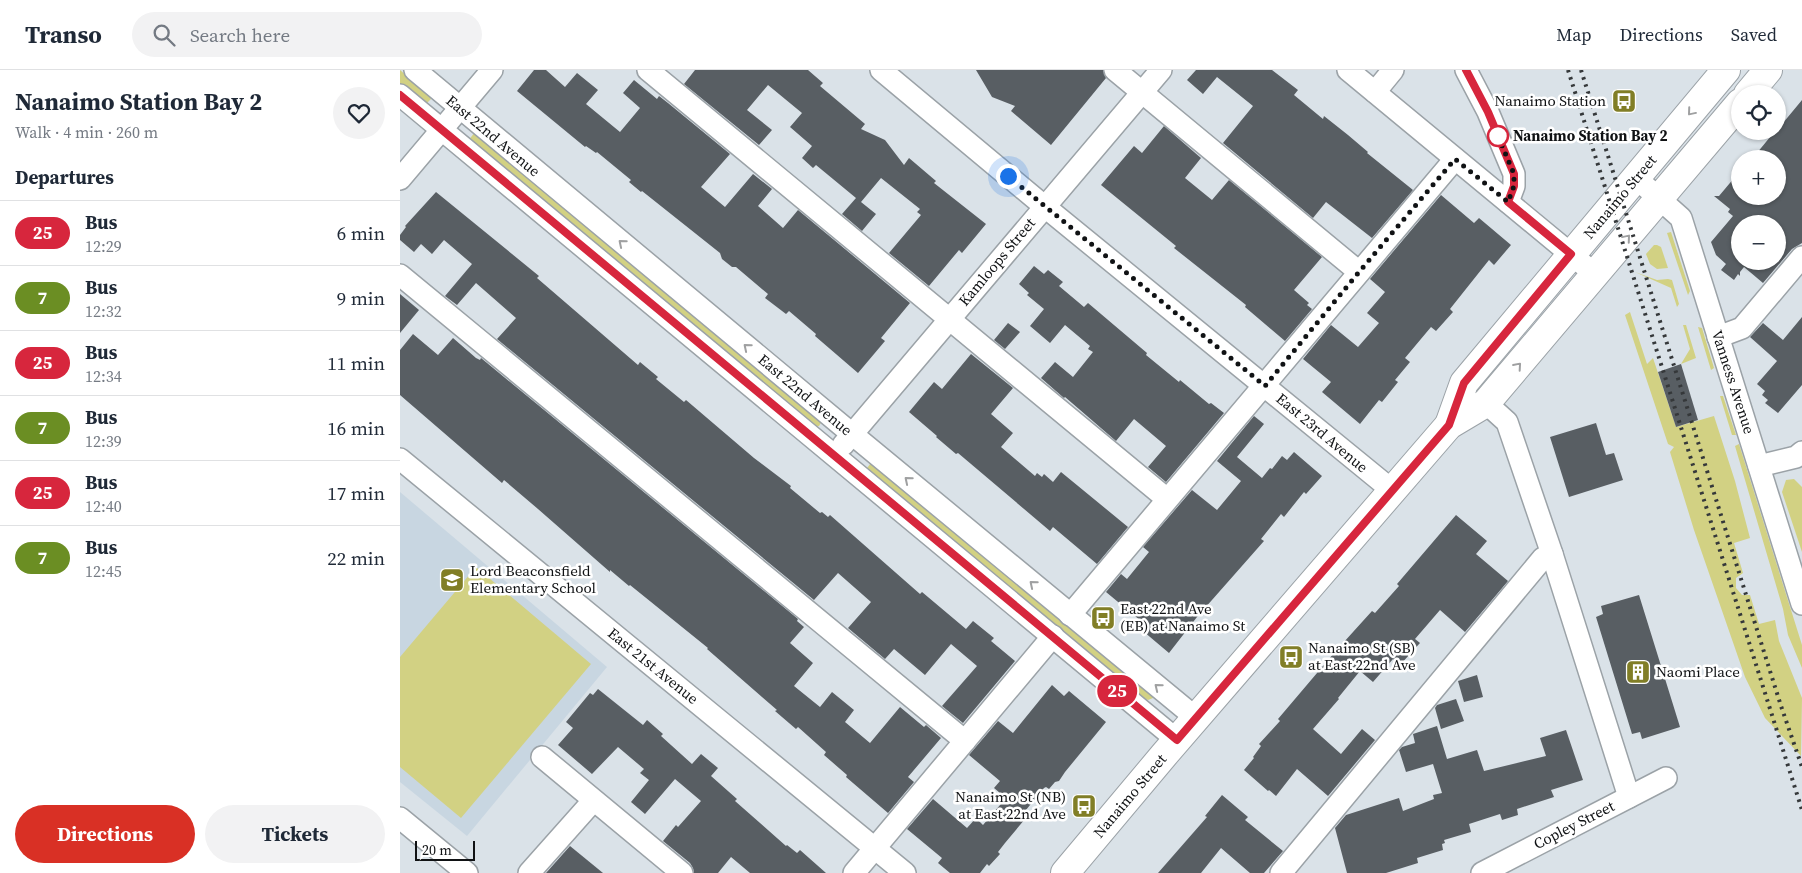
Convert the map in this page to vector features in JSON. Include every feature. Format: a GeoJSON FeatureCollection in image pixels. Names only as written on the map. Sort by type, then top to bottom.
{"type":"FeatureCollection","features":[{"type":"Feature","properties":{"kind":"main road","name":"Nanaimo Street"},"geometry":{"type":"LineString","coordinates":[[1449,425],[1464,383],[1726,70]]}},
{"type":"Feature","properties":{"kind":"main road"},"geometry":{"type":"LineString","coordinates":[[1756,85],[1768,70]]}},
{"type":"Feature","properties":{"kind":"main road","name":"Nanaimo Street"},"geometry":{"type":"LineString","coordinates":[[1065,873],[1177,740],[1449,425],[1486,403],[1731,114]]}},
{"type":"Feature","properties":{"kind":"street","name":"East 22nd Avenue"},"geometry":{"type":"LineString","coordinates":[[415,70],[1196,718]]}},
{"type":"Feature","properties":{"kind":"street"},"geometry":{"type":"LineString","coordinates":[[400,179],[492,70]]}},
{"type":"Feature","properties":{"kind":"street"},"geometry":{"type":"LineString","coordinates":[[648,70],[1167,499]]}},
{"type":"Feature","properties":{"kind":"street","name":"East 23rd Avenue"},"geometry":{"type":"LineString","coordinates":[[881,70],[1044,206],[1393,491]]}},
{"type":"Feature","properties":{"kind":"street"},"geometry":{"type":"LineString","coordinates":[[1115,70],[1359,272]]}},
{"type":"Feature","properties":{"kind":"street","name":"Kamloops Street"},"geometry":{"type":"LineString","coordinates":[[835,455],[1160,70]]}},
{"type":"Feature","properties":{"kind":"street"},"geometry":{"type":"LineString","coordinates":[[1348,70],[1596,275]]}},
{"type":"Feature","properties":{"kind":"street"},"geometry":{"type":"LineString","coordinates":[[1374,92],[1393,70]]}},
{"type":"Feature","properties":{"kind":"street"},"geometry":{"type":"LineString","coordinates":[[1466,70],[1488,112],[1514,174],[1514,186],[1508,202]]}},
{"type":"Feature","properties":{"kind":"street","name":"East 22nd Avenue"},"geometry":{"type":"LineString","coordinates":[[400,95],[1177,740]]}},
{"type":"Feature","properties":{"kind":"street"},"geometry":{"type":"LineString","coordinates":[[1070,615],[1455,159]]}},
{"type":"Feature","properties":{"kind":"street","name":"Vanness Avenue"},"geometry":{"type":"LineString","coordinates":[[1636,178],[1681,218],[1802,604]]}},
{"type":"Feature","properties":{"kind":"street"},"geometry":{"type":"LineString","coordinates":[[1718,337],[1742,328],[1802,257]]}},
{"type":"Feature","properties":{"kind":"street"},"geometry":{"type":"LineString","coordinates":[[400,275],[965,741]]}},
{"type":"Feature","properties":{"kind":"street"},"geometry":{"type":"LineString","coordinates":[[1486,403],[1508,422],[1629,797]]}},
{"type":"Feature","properties":{"kind":"street"},"geometry":{"type":"LineString","coordinates":[[1759,466],[1800,457]]}},
{"type":"Feature","properties":{"kind":"street","name":"East 21st Avenue"},"geometry":{"type":"LineString","coordinates":[[400,459],[905,873]]}},
{"type":"Feature","properties":{"kind":"street"},"geometry":{"type":"LineString","coordinates":[[1281,873],[1543,558],[1552,554]]}},
{"type":"Feature","properties":{"kind":"street"},"geometry":{"type":"LineString","coordinates":[[854,873],[1053,636]]}},
{"type":"Feature","properties":{"kind":"street"},"geometry":{"type":"LineString","coordinates":[[542,757],[682,873]]}},
{"type":"Feature","properties":{"kind":"street","name":"Copley Street"},"geometry":{"type":"LineString","coordinates":[[1482,873],[1666,778]]}},
{"type":"Feature","properties":{"kind":"street"},"geometry":{"type":"LineString","coordinates":[[530,873],[593,801]]}},
{"type":"Feature","properties":{"kind":"street"},"geometry":{"type":"LineString","coordinates":[[400,818],[466,873]]}},
{"type":"Feature","properties":{"kind":"shaded area"},"geometry":{"type":"Polygon","coordinates":[[[400,70],[428,94],[431,99],[426,104],[419,101],[400,85],[400,70]]]}},
{"type":"Feature","properties":{"kind":"shaded area"},"geometry":{"type":"Polygon","coordinates":[[[475,132],[822,421],[819,426],[815,427],[468,141],[475,132]]]}},
{"type":"Feature","properties":{"kind":"shaded area"},"geometry":{"type":"Polygon","coordinates":[[[1671,232],[1690,291],[1688,295],[1667,233],[1671,232]]]}},
{"type":"Feature","properties":{"kind":"shaded area"},"geometry":{"type":"Polygon","coordinates":[[[1654,245],[1661,247],[1668,268],[1657,269],[1650,264],[1646,254],[1654,245]]]}},
{"type":"Feature","properties":{"kind":"shaded area"},"geometry":{"type":"Polygon","coordinates":[[[1635,272],[1657,280],[1672,280],[1679,304],[1677,307],[1671,288],[1635,272]]]}},
{"type":"Feature","properties":{"kind":"shaded area"},"geometry":{"type":"Polygon","coordinates":[[[1630,312],[1647,364],[1653,358],[1676,427],[1714,416],[1735,481],[1750,538],[1734,543],[1743,573],[1736,578],[1736,588],[1742,595],[1750,595],[1759,624],[1775,620],[1779,641],[1802,698],[1801,756],[1765,718],[1745,677],[1694,530],[1670,452],[1674,447],[1668,444],[1625,315],[1630,312]]]}},
{"type":"Feature","properties":{"kind":"shaded area"},"geometry":{"type":"Polygon","coordinates":[[[1683,325],[1686,325],[1696,358],[1681,364],[1690,349],[1683,325]]]}},
{"type":"Feature","properties":{"kind":"shaded area"},"geometry":{"type":"Polygon","coordinates":[[[1698,327],[1702,328],[1714,368],[1711,370],[1698,327]]]}},
{"type":"Feature","properties":{"kind":"shaded area"},"geometry":{"type":"Polygon","coordinates":[[[1720,396],[1723,396],[1736,435],[1732,435],[1720,396]]]}},
{"type":"Feature","properties":{"kind":"shaded area"},"geometry":{"type":"Polygon","coordinates":[[[1739,444],[1802,645],[1802,668],[1788,635],[1783,609],[1735,446],[1739,444]]]}},
{"type":"Feature","properties":{"kind":"shaded area"},"geometry":{"type":"Polygon","coordinates":[[[871,463],[1155,696],[1148,700],[1144,698],[870,473],[867,468],[871,463]]]}},
{"type":"Feature","properties":{"kind":"shaded area"},"geometry":{"type":"Polygon","coordinates":[[[1794,479],[1802,487],[1802,552],[1782,492],[1786,480],[1794,479]]]}},
{"type":"Feature","properties":{"kind":"shaded area","name":"Lord Beaconsfield Elementary School"},"geometry":{"type":"Polygon","coordinates":[[[400,492],[607,667],[467,836],[400,782],[400,492]]]}},
{"type":"Feature","properties":{"kind":"shaded area","name":"Lord Beaconsfield Elementary School"},"geometry":{"type":"Polygon","coordinates":[[[476,567],[591,664],[461,818],[400,767],[400,657],[476,567]]]}},
{"type":"Feature","properties":{"kind":"building"},"geometry":{"type":"Polygon","coordinates":[[[534,70],[546,70],[565,87],[577,73],[598,90],[586,104],[620,132],[640,108],[623,93],[634,80],[657,99],[659,96],[730,154],[701,187],[725,207],[753,174],[772,189],[758,206],[783,228],[798,210],[910,303],[881,338],[885,341],[858,373],[789,311],[786,314],[765,298],[768,294],[736,267],[732,267],[722,259],[720,253],[641,192],[629,182],[631,180],[597,152],[585,147],[517,91],[534,70]]]}},
{"type":"Feature","properties":{"kind":"building"},"geometry":{"type":"Polygon","coordinates":[[[695,70],[808,70],[823,83],[820,86],[865,124],[861,129],[885,140],[904,165],[909,158],[936,181],[934,183],[986,224],[962,253],[959,250],[929,286],[889,253],[921,215],[917,212],[920,209],[881,178],[861,202],[876,214],[862,231],[842,214],[856,198],[816,165],[813,168],[802,158],[812,146],[790,127],[802,113],[768,85],[747,110],[772,130],[759,145],[684,84],[695,70]]]}},
{"type":"Feature","properties":{"kind":"building"},"geometry":{"type":"Polygon","coordinates":[[[976,70],[1103,70],[1106,78],[1051,145],[1011,111],[1015,106],[992,97],[976,70]]]}},
{"type":"Feature","properties":{"kind":"building"},"geometry":{"type":"Polygon","coordinates":[[[1196,70],[1272,70],[1298,90],[1294,95],[1323,119],[1324,116],[1348,135],[1413,190],[1372,238],[1326,202],[1313,218],[1223,143],[1253,106],[1217,77],[1203,94],[1187,80],[1196,70]]]}},
{"type":"Feature","properties":{"kind":"building"},"geometry":{"type":"Polygon","coordinates":[[[1802,100],[1802,243],[1792,249],[1786,256],[1786,215],[1732,215],[1728,212],[1730,209],[1714,196],[1719,196],[1731,182],[1731,205],[1786,205],[1786,150],[1759,150],[1768,140],[1786,140],[1786,119],[1802,100]]]}},
{"type":"Feature","properties":{"kind":"building"},"geometry":{"type":"Polygon","coordinates":[[[1164,126],[1201,158],[1185,178],[1212,200],[1229,180],[1322,257],[1294,290],[1309,303],[1307,305],[1312,309],[1285,341],[1245,307],[1246,305],[1174,248],[1176,246],[1101,185],[1134,146],[1142,153],[1164,126]]]}},
{"type":"Feature","properties":{"kind":"building"},"geometry":{"type":"Polygon","coordinates":[[[436,192],[539,276],[537,278],[638,365],[640,362],[658,377],[656,379],[684,402],[686,400],[754,458],[791,486],[790,488],[820,513],[822,512],[828,517],[830,515],[920,594],[922,592],[966,629],[973,621],[994,638],[991,641],[1015,661],[963,723],[942,706],[977,666],[951,644],[925,675],[894,649],[885,659],[848,628],[871,602],[838,573],[814,600],[497,339],[516,318],[476,283],[457,305],[445,296],[472,264],[444,240],[432,254],[421,244],[414,252],[400,240],[400,235],[405,226],[436,192]]]}},
{"type":"Feature","properties":{"kind":"building"},"geometry":{"type":"Polygon","coordinates":[[[1441,195],[1474,223],[1479,218],[1511,245],[1494,265],[1489,260],[1450,309],[1453,312],[1436,331],[1431,327],[1405,358],[1410,362],[1395,380],[1398,382],[1382,402],[1379,400],[1360,424],[1322,392],[1331,382],[1303,359],[1331,325],[1358,347],[1379,323],[1367,313],[1385,292],[1370,279],[1441,195]]]}},
{"type":"Feature","properties":{"kind":"building"},"geometry":{"type":"Polygon","coordinates":[[[1731,218],[1731,270],[1742,270],[1740,276],[1738,274],[1734,280],[1721,270],[1726,264],[1716,255],[1711,242],[1731,218]]]}},
{"type":"Feature","properties":{"kind":"building"},"geometry":{"type":"Polygon","coordinates":[[[1034,266],[1044,274],[1048,270],[1063,282],[1059,286],[1084,307],[1088,303],[1179,382],[1180,380],[1209,404],[1211,403],[1224,413],[1166,482],[1148,467],[1166,446],[1134,419],[1116,441],[1041,378],[1055,362],[1073,377],[1093,352],[1088,349],[1090,346],[1065,325],[1050,343],[1030,326],[1044,309],[1027,295],[1029,293],[1019,284],[1034,266]]]}},
{"type":"Feature","properties":{"kind":"building"},"geometry":{"type":"Polygon","coordinates":[[[1748,270],[1774,270],[1763,283],[1748,270]]]}},
{"type":"Feature","properties":{"kind":"building"},"geometry":{"type":"Polygon","coordinates":[[[400,294],[419,310],[400,333],[400,294]]]}},
{"type":"Feature","properties":{"kind":"building"},"geometry":{"type":"Polygon","coordinates":[[[1802,317],[1802,385],[1778,413],[1765,403],[1768,400],[1762,395],[1765,391],[1757,384],[1777,361],[1750,337],[1763,323],[1783,340],[1802,317]]]}},
{"type":"Feature","properties":{"kind":"building"},"geometry":{"type":"Polygon","coordinates":[[[1008,323],[1020,332],[1005,349],[994,340],[1008,323]]]}},
{"type":"Feature","properties":{"kind":"building"},"geometry":{"type":"Polygon","coordinates":[[[413,334],[438,355],[453,338],[476,358],[480,360],[481,358],[798,619],[797,621],[804,627],[790,643],[813,663],[794,686],[820,707],[832,692],[854,710],[845,722],[870,743],[900,707],[941,738],[908,777],[914,782],[888,813],[846,777],[847,775],[824,755],[826,752],[798,727],[796,729],[775,711],[777,710],[708,648],[610,570],[610,572],[504,480],[502,483],[400,395],[400,350],[413,334]]]}},
{"type":"Feature","properties":{"kind":"building"},"geometry":{"type":"Polygon","coordinates":[[[971,354],[1013,388],[991,414],[1013,433],[1001,447],[1035,476],[1037,473],[1042,477],[1044,474],[1053,482],[1061,472],[1128,527],[1097,564],[1053,527],[1050,531],[958,453],[956,454],[909,412],[934,382],[942,389],[971,354]]]}},
{"type":"Feature","properties":{"kind":"building"},"geometry":{"type":"Polygon","coordinates":[[[1681,364],[1698,420],[1676,427],[1658,372],[1681,364]]]}},
{"type":"Feature","properties":{"kind":"building"},"geometry":{"type":"Polygon","coordinates":[[[1254,416],[1264,424],[1237,457],[1262,478],[1282,456],[1287,460],[1294,452],[1322,476],[1306,494],[1304,492],[1284,517],[1281,514],[1261,539],[1264,541],[1197,617],[1169,653],[1137,626],[1141,621],[1106,592],[1121,574],[1127,579],[1149,552],[1143,547],[1192,490],[1217,510],[1241,481],[1217,461],[1254,416]]]}},
{"type":"Feature","properties":{"kind":"building"},"geometry":{"type":"Polygon","coordinates":[[[1596,423],[1606,455],[1614,453],[1623,480],[1569,497],[1550,437],[1596,423]]]}},
{"type":"Feature","properties":{"kind":"building"},"geometry":{"type":"Polygon","coordinates":[[[1456,515],[1487,541],[1476,554],[1508,581],[1465,632],[1440,610],[1415,639],[1420,643],[1400,665],[1393,659],[1373,682],[1360,671],[1313,729],[1341,754],[1362,729],[1375,740],[1328,796],[1297,769],[1276,796],[1268,791],[1244,770],[1261,746],[1259,744],[1280,721],[1278,719],[1334,653],[1372,611],[1375,613],[1399,586],[1397,584],[1456,515]]]}},
{"type":"Feature","properties":{"kind":"building","name":"Naomi Place"},"geometry":{"type":"Polygon","coordinates":[[[1639,595],[1680,727],[1642,739],[1640,732],[1632,734],[1596,617],[1603,614],[1601,606],[1639,595]]]}},
{"type":"Feature","properties":{"kind":"building"},"geometry":{"type":"Polygon","coordinates":[[[1477,675],[1483,697],[1464,702],[1458,681],[1477,675]]]}},
{"type":"Feature","properties":{"kind":"building"},"geometry":{"type":"Polygon","coordinates":[[[1052,685],[1064,696],[1069,691],[1106,722],[1059,781],[1055,782],[1049,789],[1044,788],[1021,816],[1025,819],[989,866],[987,864],[980,873],[950,873],[938,863],[942,858],[907,829],[933,799],[967,828],[976,818],[983,825],[1006,798],[994,788],[1000,781],[969,755],[998,721],[1013,733],[1052,685]]]}},
{"type":"Feature","properties":{"kind":"building"},"geometry":{"type":"Polygon","coordinates":[[[598,689],[643,725],[647,720],[663,734],[661,736],[692,764],[701,754],[718,768],[711,776],[737,799],[735,801],[786,846],[797,853],[800,850],[826,873],[750,873],[731,857],[718,873],[694,873],[690,863],[663,841],[676,825],[678,827],[701,801],[675,779],[645,814],[631,802],[649,780],[640,773],[644,769],[618,747],[592,774],[558,745],[573,728],[566,722],[590,693],[593,695],[598,689]]]}},
{"type":"Feature","properties":{"kind":"building"},"geometry":{"type":"Polygon","coordinates":[[[1456,699],[1464,721],[1441,729],[1435,708],[1437,705],[1456,699]]]}},
{"type":"Feature","properties":{"kind":"building"},"geometry":{"type":"Polygon","coordinates":[[[1437,726],[1447,759],[1477,750],[1484,771],[1546,756],[1540,738],[1566,730],[1583,780],[1551,790],[1554,797],[1517,809],[1518,815],[1502,820],[1500,814],[1469,824],[1471,832],[1444,840],[1445,843],[1442,844],[1443,850],[1417,858],[1418,863],[1386,873],[1347,873],[1335,828],[1346,815],[1399,798],[1403,811],[1434,799],[1433,795],[1442,793],[1433,764],[1406,772],[1399,750],[1402,747],[1415,743],[1413,734],[1437,726]]]}},
{"type":"Feature","properties":{"kind":"building"},"geometry":{"type":"Polygon","coordinates":[[[1222,795],[1248,817],[1245,820],[1283,851],[1264,873],[1250,873],[1221,848],[1201,873],[1158,873],[1207,817],[1205,816],[1222,795]]]}},
{"type":"Feature","properties":{"kind":"building"},"geometry":{"type":"Polygon","coordinates":[[[570,846],[603,873],[546,873],[570,846]]]}},
{"type":"Feature","properties":{"kind":"railway"},"geometry":{"type":"LineString","coordinates":[[1568,70],[1802,810]]}},
{"type":"Feature","properties":{"kind":"railway"},"geometry":{"type":"LineString","coordinates":[[1581,70],[1781,706],[1802,767]]}},
{"type":"Feature","properties":{"kind":"bus line","name":"25"},"geometry":{"type":"LineString","coordinates":[[400,95],[1177,740],[1449,425],[1464,383],[1571,254],[1508,202],[1514,186],[1514,174],[1488,112],[1466,70]]}},
{"type":"Feature","properties":{"kind":"place","name":"Nanaimo Station"},"geometry":{"type":"Point","coordinates":[1624,101]}},
{"type":"Feature","properties":{"kind":"place","name":"Nanaimo Station Bay 2"},"geometry":{"type":"Point","coordinates":[1498,136]}},
{"type":"Feature","properties":{"kind":"place","name":"Lord Beaconsfield Elementary School"},"geometry":{"type":"Point","coordinates":[452,580]}},
{"type":"Feature","properties":{"kind":"place","name":"East 22nd Ave (EB) at Nanaimo St"},"geometry":{"type":"Point","coordinates":[1103,618]}},
{"type":"Feature","properties":{"kind":"place","name":"Nanaimo St (SB) at East 22nd Ave"},"geometry":{"type":"Point","coordinates":[1291,657]}},
{"type":"Feature","properties":{"kind":"place","name":"Naomi Place"},"geometry":{"type":"Point","coordinates":[1638,672]}},
{"type":"Feature","properties":{"kind":"place","name":"Nanaimo St (NB) at East 22nd Ave"},"geometry":{"type":"Point","coordinates":[1084,806]}},
{"type":"Feature","properties":{"kind":"route"},"geometry":{"type":"LineString","coordinates":[[1008,176],[1265,386],[1455,159],[1508,202],[1514,186],[1514,174],[1498,136]]}}]}
